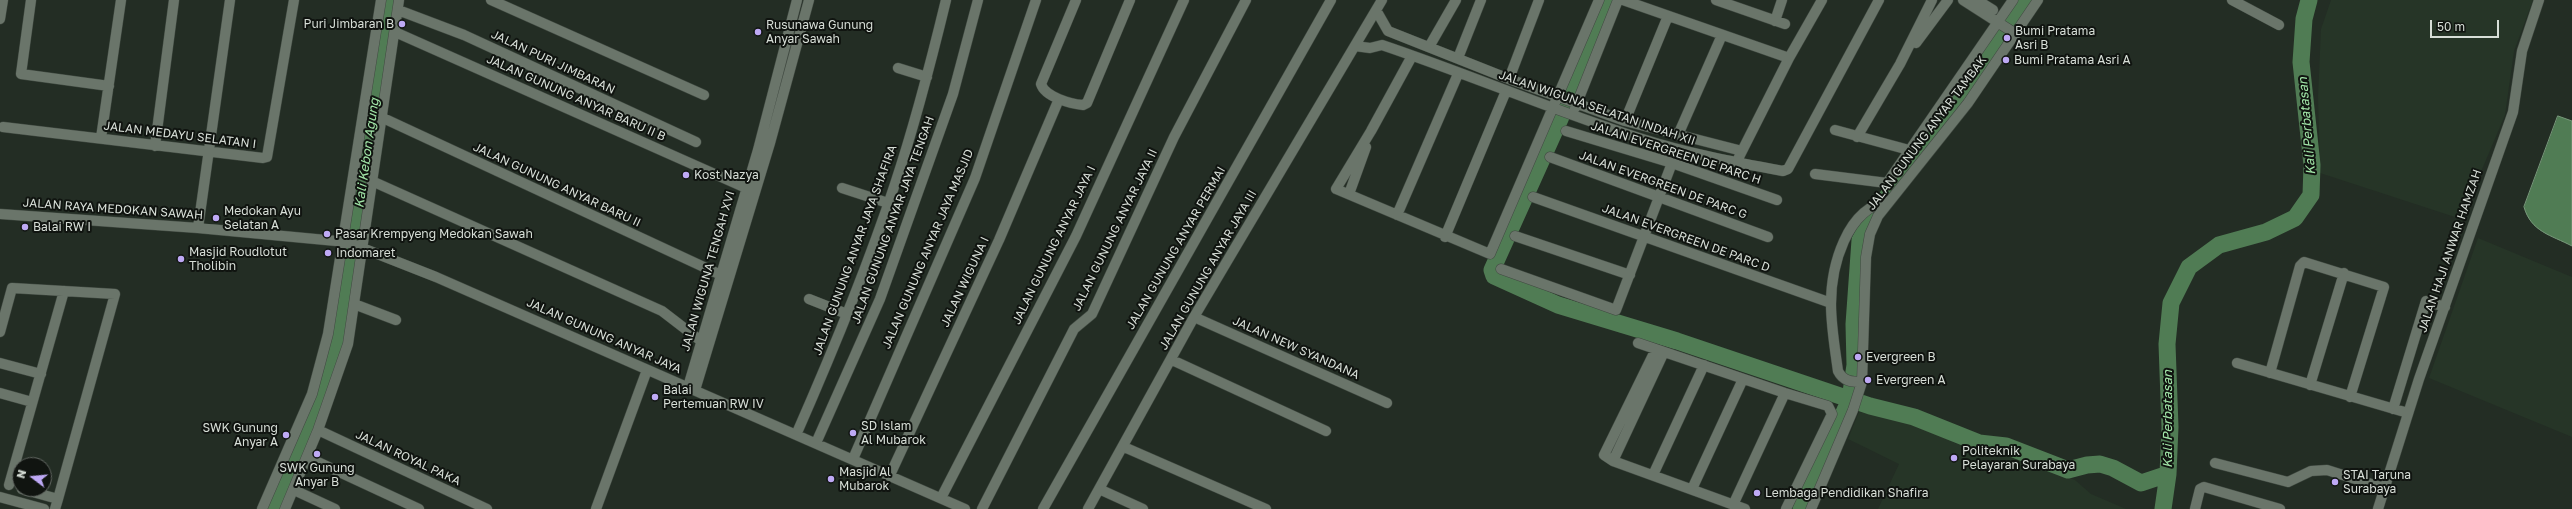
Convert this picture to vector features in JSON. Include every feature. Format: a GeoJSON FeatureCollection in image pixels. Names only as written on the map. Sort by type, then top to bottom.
{"type":"FeatureCollection","features":[{"type":"Feature","properties":{"kind":"street"},"geometry":{"type":"LineString","coordinates":[[0,19],[3,0]]}},
{"type":"Feature","properties":{"kind":"street"},"geometry":{"type":"LineString","coordinates":[[31,0],[21,74],[109,86]]}},
{"type":"Feature","properties":{"kind":"street"},"geometry":{"type":"LineString","coordinates":[[101,138],[121,0]]}},
{"type":"Feature","properties":{"kind":"street"},"geometry":{"type":"LineString","coordinates":[[155,146],[174,0]]}},
{"type":"Feature","properties":{"kind":"street"},"geometry":{"type":"LineString","coordinates":[[198,228],[230,0]]}},
{"type":"Feature","properties":{"kind":"street","name":"JALAN MEDAYU SELATAN I"},"geometry":{"type":"LineString","coordinates":[[3,127],[263,158],[270,153],[294,0]]}},
{"type":"Feature","properties":{"kind":"street"},"geometry":{"type":"LineString","coordinates":[[262,509],[312,394],[328,334],[345,241],[381,0]]}},
{"type":"Feature","properties":{"kind":"street"},"geometry":{"type":"LineString","coordinates":[[491,0],[704,95]]}},
{"type":"Feature","properties":{"kind":"street","name":"JALAN WIGUNA TENGAH XVI"},"geometry":{"type":"LineString","coordinates":[[691,389],[701,342],[746,188],[797,0]]}},
{"type":"Feature","properties":{"kind":"street"},"geometry":{"type":"LineString","coordinates":[[691,389],[770,143],[809,0]]}},
{"type":"Feature","properties":{"kind":"street","name":"JALAN GUNUNG ANYAR JAYA SHAFIRA"},"geometry":{"type":"LineString","coordinates":[[796,435],[847,314],[888,203],[927,77],[946,0]]}},
{"type":"Feature","properties":{"kind":"street","name":"JALAN GUNUNG ANYAR JAYA TENGAH"},"geometry":{"type":"LineString","coordinates":[[816,443],[880,299],[952,94],[978,0]]}},
{"type":"Feature","properties":{"kind":"street","name":"JALAN GUNUNG ANYAR JAYA MASJID"},"geometry":{"type":"LineString","coordinates":[[853,459],[975,178],[1036,0]]}},
{"type":"Feature","properties":{"kind":"street"},"geometry":{"type":"LineString","coordinates":[[1076,0],[1041,84],[1043,88],[1059,99],[1080,105],[1086,103],[1130,0]]}},
{"type":"Feature","properties":{"kind":"street","name":"JALAN GUNUNG ANYAR JAYA I"},"geometry":{"type":"LineString","coordinates":[[941,498],[1076,236],[1184,0]]}},
{"type":"Feature","properties":{"kind":"street","name":"JALAN GUNUNG ANYAR JAYA II"},"geometry":{"type":"LineString","coordinates":[[982,509],[1074,329],[1092,314],[1174,137],[1246,0]]}},
{"type":"Feature","properties":{"kind":"street","name":"JALAN GUNUNG ANYAR PERMAI"},"geometry":{"type":"LineString","coordinates":[[1043,509],[1331,0]]}},
{"type":"Feature","properties":{"kind":"street","name":"JALAN GUNUNG ANYAR JAYA III"},"geometry":{"type":"LineString","coordinates":[[1088,509],[1124,447],[1194,317],[1382,0]]}},
{"type":"Feature","properties":{"kind":"street"},"geometry":{"type":"LineString","coordinates":[[1429,47],[1456,0]]}},
{"type":"Feature","properties":{"kind":"street"},"geometry":{"type":"LineString","coordinates":[[1458,58],[1481,0]]}},
{"type":"Feature","properties":{"kind":"street"},"geometry":{"type":"LineString","coordinates":[[1509,78],[1539,0]]}},
{"type":"Feature","properties":{"kind":"street"},"geometry":{"type":"LineString","coordinates":[[1412,56],[1371,131],[1336,186],[1336,189],[1489,254],[1554,109],[1598,0]]}},
{"type":"Feature","properties":{"kind":"street"},"geometry":{"type":"LineString","coordinates":[[1570,115],[1574,102],[1618,0]]}},
{"type":"Feature","properties":{"kind":"street"},"geometry":{"type":"LineString","coordinates":[[1623,0],[1789,58]]}},
{"type":"Feature","properties":{"kind":"street"},"geometry":{"type":"LineString","coordinates":[[1716,0],[1780,22],[1782,0]]}},
{"type":"Feature","properties":{"kind":"street"},"geometry":{"type":"LineString","coordinates":[[1737,162],[1789,58],[1822,0]]}},
{"type":"Feature","properties":{"kind":"street","name":"JALAN WIGUNA SELATAN INDAH XII"},"geometry":{"type":"LineString","coordinates":[[1355,46],[1370,48],[1382,45],[1506,92],[1646,140],[1698,155],[1783,171],[1788,169],[1879,0]]}},
{"type":"Feature","properties":{"kind":"street"},"geometry":{"type":"LineString","coordinates":[[1857,137],[1900,64],[1932,0]]}},
{"type":"Feature","properties":{"kind":"street"},"geometry":{"type":"LineString","coordinates":[[1900,64],[1948,0]]}},
{"type":"Feature","properties":{"kind":"street"},"geometry":{"type":"LineString","coordinates":[[1963,0],[2009,25]]}},
{"type":"Feature","properties":{"kind":"street"},"geometry":{"type":"LineString","coordinates":[[1977,0],[2009,25]]}},
{"type":"Feature","properties":{"kind":"street"},"geometry":{"type":"LineString","coordinates":[[1815,174],[1885,184],[1909,150],[2009,25],[2013,0]]}},
{"type":"Feature","properties":{"kind":"street","name":"JALAN GUNUNG ANYAR TAMBAK"},"geometry":{"type":"LineString","coordinates":[[1811,509],[1857,400],[1855,382],[1866,257],[1870,234],[1878,216],[1887,201],[1968,103],[2009,25],[2038,0]]}},
{"type":"Feature","properties":{"kind":"street"},"geometry":{"type":"LineString","coordinates":[[2232,0],[2279,25]]}},
{"type":"Feature","properties":{"kind":"street","name":"JALAN HAJI ANWAR HAMZAH"},"geometry":{"type":"LineString","coordinates":[[2378,509],[2444,307],[2513,112],[2522,51],[2539,0]]}},
{"type":"Feature","properties":{"kind":"street"},"geometry":{"type":"LineString","coordinates":[[285,509],[308,457],[348,344],[360,246],[374,182],[398,5]]}},
{"type":"Feature","properties":{"kind":"street","name":"JALAN PURI JIMBARAN"},"geometry":{"type":"LineString","coordinates":[[398,5],[696,142]]}},
{"type":"Feature","properties":{"kind":"street"},"geometry":{"type":"LineString","coordinates":[[1376,10],[1388,31],[1382,45]]}},
{"type":"Feature","properties":{"kind":"street"},"geometry":{"type":"LineString","coordinates":[[1625,121],[1668,16]]}},
{"type":"Feature","properties":{"kind":"street","name":"JALAN WIGUNA SELATAN INDAH XII"},"geometry":{"type":"LineString","coordinates":[[1388,31],[1558,97],[1625,121],[1742,151]]}},
{"type":"Feature","properties":{"kind":"street","name":"JALAN GUNUNG ANYAR BARU II B"},"geometry":{"type":"LineString","coordinates":[[394,32],[746,188]]}},
{"type":"Feature","properties":{"kind":"street"},"geometry":{"type":"LineString","coordinates":[[1678,135],[1722,35]]}},
{"type":"Feature","properties":{"kind":"street"},"geometry":{"type":"LineString","coordinates":[[898,68],[927,77]]}},
{"type":"Feature","properties":{"kind":"street"},"geometry":{"type":"LineString","coordinates":[[1396,215],[1458,74]]}},
{"type":"Feature","properties":{"kind":"street"},"geometry":{"type":"LineString","coordinates":[[1445,236],[1506,92]]}},
{"type":"Feature","properties":{"kind":"street","name":"JALAN WIGUNA I"},"geometry":{"type":"LineString","coordinates":[[890,475],[999,240],[1059,99]]}},
{"type":"Feature","properties":{"kind":"street","name":"JALAN GUNUNG ANYAR BARU II"},"geometry":{"type":"LineString","coordinates":[[383,118],[721,275]]}},
{"type":"Feature","properties":{"kind":"street"},"geometry":{"type":"LineString","coordinates":[[1835,130],[1909,150]]}},
{"type":"Feature","properties":{"kind":"street"},"geometry":{"type":"LineString","coordinates":[[1349,194],[1371,131]]}},
{"type":"Feature","properties":{"kind":"street","name":"JALAN EVERGREEN DE PARC H"},"geometry":{"type":"LineString","coordinates":[[1566,131],[1672,163],[1778,200]]}},
{"type":"Feature","properties":{"kind":"street","name":"JALAN EVERGREEN DE PARC G"},"geometry":{"type":"LineString","coordinates":[[1550,157],[1658,198],[1768,237]]}},
{"type":"Feature","properties":{"kind":"street"},"geometry":{"type":"LineString","coordinates":[[1501,269],[1616,310],[1672,163]]}},
{"type":"Feature","properties":{"kind":"street"},"geometry":{"type":"LineString","coordinates":[[374,182],[662,311],[701,342]]}},
{"type":"Feature","properties":{"kind":"street"},"geometry":{"type":"LineString","coordinates":[[842,188],[888,203]]}},
{"type":"Feature","properties":{"kind":"street","name":"JALAN EVERGREEN DE PARC D"},"geometry":{"type":"LineString","coordinates":[[1533,197],[1831,304]]}},
{"type":"Feature","properties":{"kind":"street"},"geometry":{"type":"LineString","coordinates":[[1855,382],[1840,377],[1838,371],[1831,304],[1844,238],[1856,220],[1868,208],[1887,201]]}},
{"type":"Feature","properties":{"kind":"street","name":"JALAN RAYA MEDOKAN SAWAH"},"geometry":{"type":"LineString","coordinates":[[0,214],[198,228],[345,241],[360,246]]}},
{"type":"Feature","properties":{"kind":"street"},"geometry":{"type":"LineString","coordinates":[[1515,236],[1630,275]]}},
{"type":"Feature","properties":{"kind":"street","name":"JALAN GUNUNG ANYAR JAYA"},"geometry":{"type":"LineString","coordinates":[[360,246],[890,475],[965,509]]}},
{"type":"Feature","properties":{"kind":"street"},"geometry":{"type":"LineString","coordinates":[[2270,373],[2300,266],[2304,262],[2344,273],[2384,287],[2350,397]]}},
{"type":"Feature","properties":{"kind":"street"},"geometry":{"type":"LineString","coordinates":[[2310,385],[2344,273]]}},
{"type":"Feature","properties":{"kind":"street"},"geometry":{"type":"LineString","coordinates":[[0,332],[12,288],[115,294],[56,504],[40,497]]}},
{"type":"Feature","properties":{"kind":"street"},"geometry":{"type":"LineString","coordinates":[[4,484],[41,374],[64,291]]}},
{"type":"Feature","properties":{"kind":"street"},"geometry":{"type":"LineString","coordinates":[[809,299],[847,314]]}},
{"type":"Feature","properties":{"kind":"street"},"geometry":{"type":"LineString","coordinates":[[2393,409],[2426,301],[2444,307]]}},
{"type":"Feature","properties":{"kind":"street"},"geometry":{"type":"LineString","coordinates":[[354,304],[396,320]]}},
{"type":"Feature","properties":{"kind":"street","name":"JALAN NEW SYANDANA"},"geometry":{"type":"LineString","coordinates":[[1194,317],[1387,403]]}},
{"type":"Feature","properties":{"kind":"street"},"geometry":{"type":"LineString","coordinates":[[1638,342],[1785,394],[1828,406],[1832,414],[1786,509]]}},
{"type":"Feature","properties":{"kind":"street"},"geometry":{"type":"LineString","coordinates":[[1660,350],[1610,460],[1653,474],[1745,509]]}},
{"type":"Feature","properties":{"kind":"street"},"geometry":{"type":"LineString","coordinates":[[1172,360],[1326,431]]}},
{"type":"Feature","properties":{"kind":"street"},"geometry":{"type":"LineString","coordinates":[[0,363],[41,374]]}},
{"type":"Feature","properties":{"kind":"street"},"geometry":{"type":"LineString","coordinates":[[2237,363],[2408,414]]}},
{"type":"Feature","properties":{"kind":"street"},"geometry":{"type":"LineString","coordinates":[[1653,474],[1704,365]]}},
{"type":"Feature","properties":{"kind":"street"},"geometry":{"type":"LineString","coordinates":[[596,509],[647,370]]}},
{"type":"Feature","properties":{"kind":"street"},"geometry":{"type":"LineString","coordinates":[[1692,489],[1743,379]]}},
{"type":"Feature","properties":{"kind":"street"},"geometry":{"type":"LineString","coordinates":[[0,393],[32,402]]}},
{"type":"Feature","properties":{"kind":"street"},"geometry":{"type":"LineString","coordinates":[[1733,505],[1785,394]]}},
{"type":"Feature","properties":{"kind":"street","name":"JALAN ROYAL PAKA"},"geometry":{"type":"LineString","coordinates":[[318,430],[487,509]]}},
{"type":"Feature","properties":{"kind":"street"},"geometry":{"type":"LineString","coordinates":[[1124,447],[1266,509]]}},
{"type":"Feature","properties":{"kind":"street"},"geometry":{"type":"LineString","coordinates":[[308,457],[419,509]]}},
{"type":"Feature","properties":{"kind":"street"},"geometry":{"type":"LineString","coordinates":[[2215,463],[2288,482],[2311,471],[2327,470],[2384,488]]}},
{"type":"Feature","properties":{"kind":"street"},"geometry":{"type":"LineString","coordinates":[[2195,509],[2200,489],[2204,487],[2280,509]]}},
{"type":"Feature","properties":{"kind":"street"},"geometry":{"type":"LineString","coordinates":[[1099,489],[1143,509]]}},
{"type":"Feature","properties":{"kind":"street"},"geometry":{"type":"LineString","coordinates":[[294,490],[335,509]]}},
{"type":"Feature","properties":{"kind":"street"},"geometry":{"type":"LineString","coordinates":[[0,497],[44,509]]}},
{"type":"Feature","properties":{"kind":"shaded area"},"geometry":{"type":"Polygon","coordinates":[[[2331,0],[2533,0],[2514,51],[2505,115],[2461,219],[2320,173],[2318,97],[2321,29],[2331,0]]]}},
{"type":"Feature","properties":{"kind":"shaded area"},"geometry":{"type":"Polygon","coordinates":[[[2558,116],[2572,121],[2572,246],[2543,232],[2532,222],[2524,207],[2558,116]]]}},
{"type":"Feature","properties":{"kind":"shaded area"},"geometry":{"type":"Polygon","coordinates":[[[2478,238],[2572,277],[2572,437],[2429,378],[2478,238]]]}},
{"type":"Feature","properties":{"kind":"shaded area","name":"Politeknik Pelayaran Surabaya"},"geometry":{"type":"Polygon","coordinates":[[[1859,412],[1919,422],[1955,443],[1982,452],[2006,452],[2075,480],[2091,494],[2126,509],[1878,509],[1899,464],[1848,439],[1859,412]]]}},
{"type":"Feature","properties":{"kind":"waterway","name":"Kali Kebon Agung"},"geometry":{"type":"LineString","coordinates":[[273,509],[315,410],[330,369],[335,348],[359,218],[389,0]]}},
{"type":"Feature","properties":{"kind":"waterway"},"geometry":{"type":"LineString","coordinates":[[1801,509],[1850,399],[1855,365],[1854,324],[1860,240],[1874,214],[1951,112],[2025,0]]}},
{"type":"Feature","properties":{"kind":"waterway","name":"Kali Perbatasan"},"geometry":{"type":"LineString","coordinates":[[2163,509],[2168,474],[2170,427],[2167,344],[2171,303],[2189,267],[2219,245],[2266,232],[2295,218],[2311,195],[2312,165],[2301,62],[2304,19],[2309,0]]}},
{"type":"Feature","properties":{"kind":"waterway"},"geometry":{"type":"LineString","coordinates":[[1607,4],[1560,119],[1492,270],[1494,276],[1558,305],[1677,341],[1870,406],[1914,417],[1979,443],[2006,446],[2068,470],[2087,465],[2100,464],[2113,468],[2141,483],[2168,474]]}},
{"type":"Feature","properties":{"kind":"place","name":"Puri Jimbaran B"},"geometry":{"type":"Point","coordinates":[402,24]}},
{"type":"Feature","properties":{"kind":"place","name":"Rusunawa Gunung Anyar Sawah"},"geometry":{"type":"Point","coordinates":[758,32]}},
{"type":"Feature","properties":{"kind":"place","name":"Bumi Pratama Asri B"},"geometry":{"type":"Point","coordinates":[2007,38]}},
{"type":"Feature","properties":{"kind":"place","name":"Bumi Pratama Asri A"},"geometry":{"type":"Point","coordinates":[2006,60]}},
{"type":"Feature","properties":{"kind":"place","name":"Kost Nazya"},"geometry":{"type":"Point","coordinates":[686,175]}},
{"type":"Feature","properties":{"kind":"place","name":"Medokan Ayu Selatan A"},"geometry":{"type":"Point","coordinates":[216,218]}},
{"type":"Feature","properties":{"kind":"place","name":"Balai RW I"},"geometry":{"type":"Point","coordinates":[25,227]}},
{"type":"Feature","properties":{"kind":"place","name":"Pasar Krempyeng Medokan Sawah"},"geometry":{"type":"Point","coordinates":[327,234]}},
{"type":"Feature","properties":{"kind":"place","name":"Indomaret"},"geometry":{"type":"Point","coordinates":[328,253]}},
{"type":"Feature","properties":{"kind":"place","name":"Masjid Roudlotut Tholibin"},"geometry":{"type":"Point","coordinates":[181,259]}},
{"type":"Feature","properties":{"kind":"place","name":"Evergreen B"},"geometry":{"type":"Point","coordinates":[1858,357]}},
{"type":"Feature","properties":{"kind":"place","name":"Evergreen A"},"geometry":{"type":"Point","coordinates":[1868,380]}},
{"type":"Feature","properties":{"kind":"place","name":"Balai Pertemuan RW IV"},"geometry":{"type":"Point","coordinates":[655,397]}},
{"type":"Feature","properties":{"kind":"place","name":"SD Islam Al Mubarok"},"geometry":{"type":"Point","coordinates":[853,433]}},
{"type":"Feature","properties":{"kind":"place","name":"SWK Gunung Anyar A"},"geometry":{"type":"Point","coordinates":[286,435]}},
{"type":"Feature","properties":{"kind":"place","name":"SWK Gunung Anyar B"},"geometry":{"type":"Point","coordinates":[317,454]}},
{"type":"Feature","properties":{"kind":"place","name":"Politeknik Pelayaran Surabaya"},"geometry":{"type":"Point","coordinates":[1954,458]}},
{"type":"Feature","properties":{"kind":"place","name":"Masjid Al Mubarok"},"geometry":{"type":"Point","coordinates":[831,479]}},
{"type":"Feature","properties":{"kind":"place","name":"STAI Taruna Surabaya"},"geometry":{"type":"Point","coordinates":[2335,482]}},
{"type":"Feature","properties":{"kind":"place","name":"Lembaga Pendidikan Shafira"},"geometry":{"type":"Point","coordinates":[1757,493]}}]}
